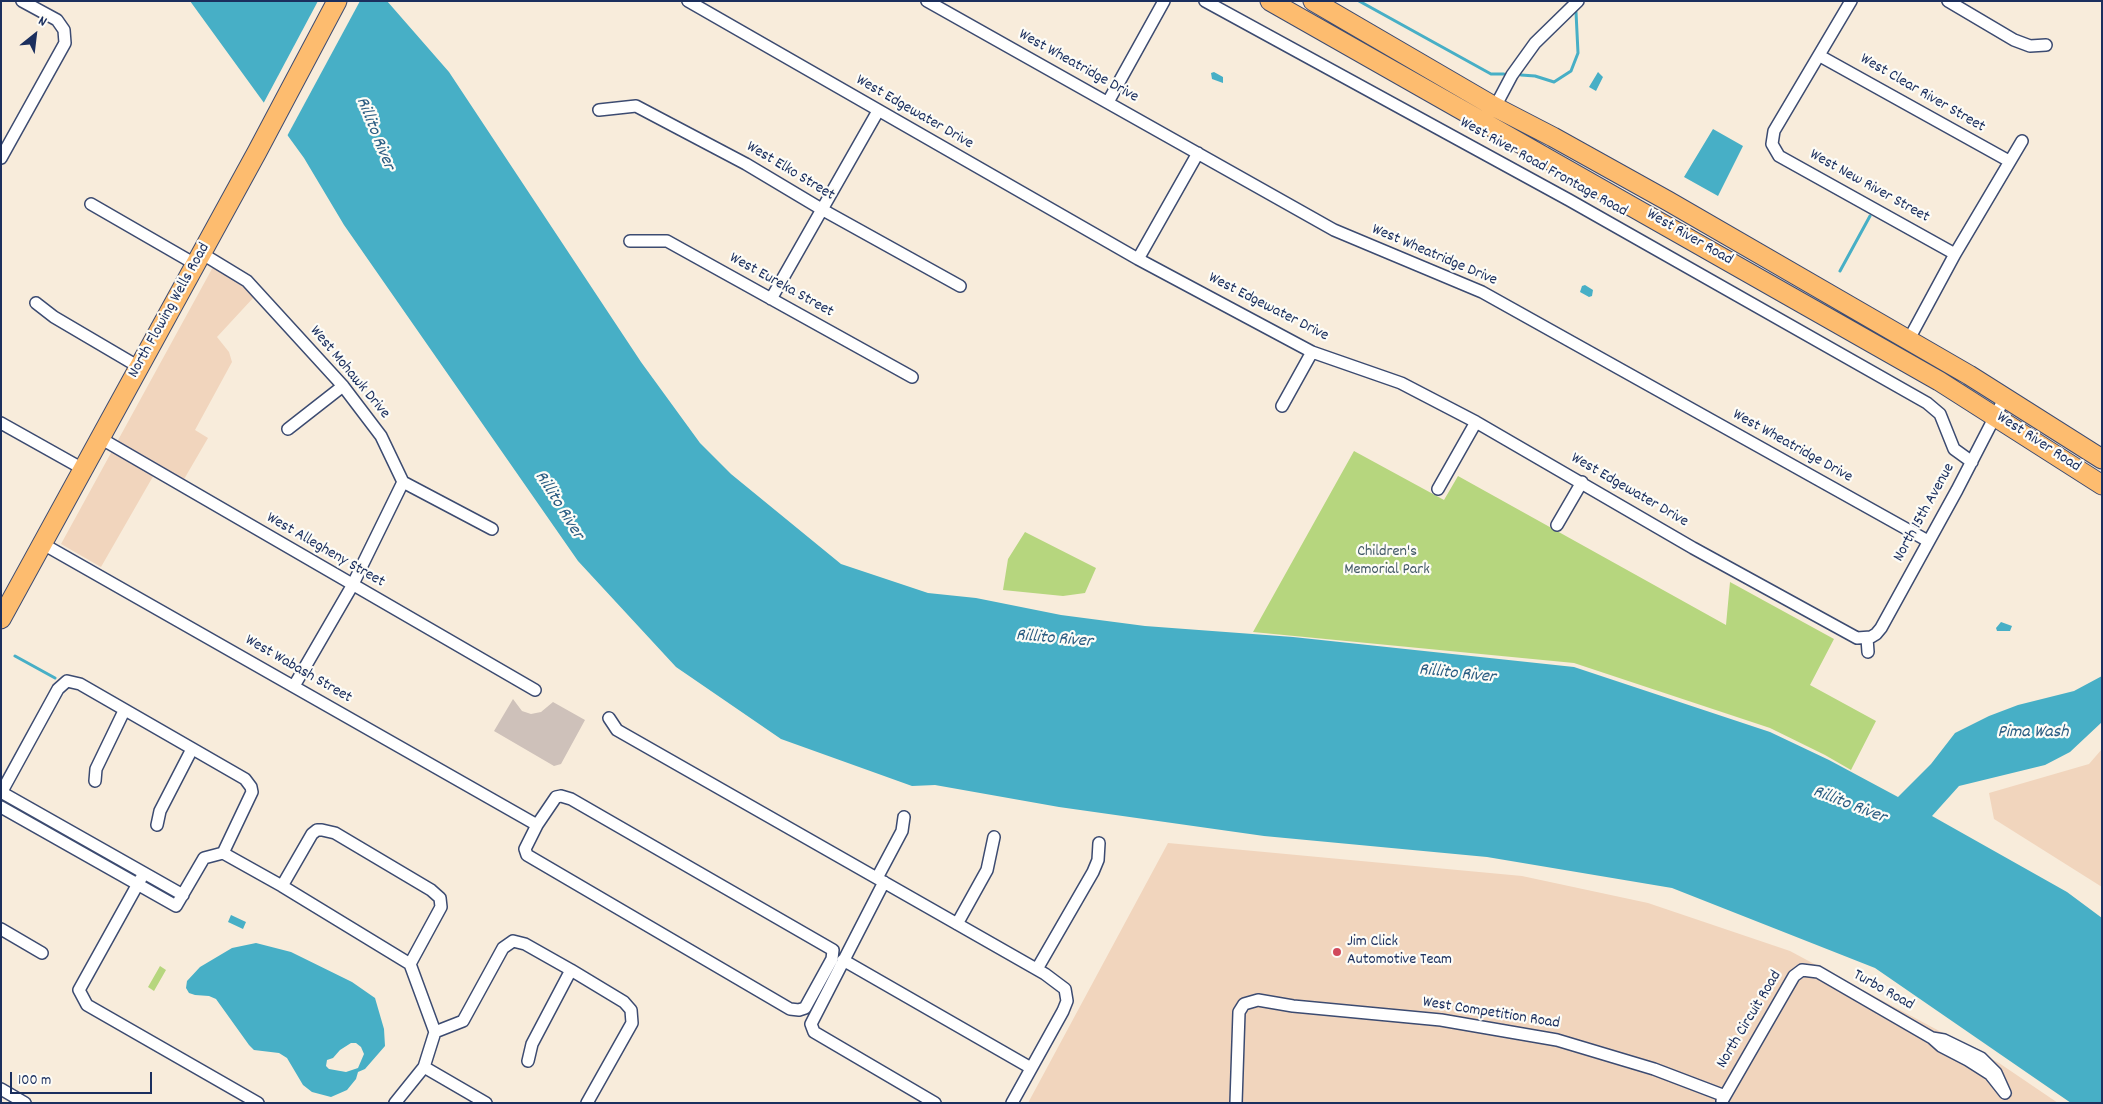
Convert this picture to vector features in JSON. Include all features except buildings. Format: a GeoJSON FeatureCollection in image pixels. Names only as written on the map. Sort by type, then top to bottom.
{"type":"FeatureCollection","features":[{"type":"Feature","properties":{"kind":"main road","name":"North Flowing Wells Road"},"geometry":{"type":"LineString","coordinates":[[3,612],[43,544],[337,1]]}},
{"type":"Feature","properties":{"kind":"main road","name":"West River Road"},"geometry":{"type":"LineString","coordinates":[[1270,1],[1931,376],[2102,485]]}},
{"type":"Feature","properties":{"kind":"main road","name":"West River Road"},"geometry":{"type":"LineString","coordinates":[[1313,1],[1495,107],[1635,183],[2005,397],[2102,459]]}},
{"type":"Feature","properties":{"kind":"street"},"geometry":{"type":"LineString","coordinates":[[1,158],[65,43],[64,30],[57,20],[22,1]]}},
{"type":"Feature","properties":{"kind":"street","name":"West Edgewater Drive"},"geometry":{"type":"LineString","coordinates":[[688,1],[1138,259],[1312,352],[1402,383],[1476,422],[1846,634],[1857,638],[1867,638]]}},
{"type":"Feature","properties":{"kind":"street","name":"West Wheatridge Drive"},"geometry":{"type":"LineString","coordinates":[[927,1],[1334,230],[1482,292],[1928,541]]}},
{"type":"Feature","properties":{"kind":"street"},"geometry":{"type":"LineString","coordinates":[[1108,102],[1164,1]]}},
{"type":"Feature","properties":{"kind":"street","name":"West River Road Frontage Road"},"geometry":{"type":"LineString","coordinates":[[1205,1],[1569,200],[1927,402],[1940,414],[1954,449],[1972,462]]}},
{"type":"Feature","properties":{"kind":"street"},"geometry":{"type":"LineString","coordinates":[[1820,56],[1851,1]]}},
{"type":"Feature","properties":{"kind":"street"},"geometry":{"type":"LineString","coordinates":[[1948,1],[2014,40],[2030,46],[2046,45]]}},
{"type":"Feature","properties":{"kind":"street"},"geometry":{"type":"LineString","coordinates":[[1495,107],[1512,74],[1535,43],[1570,3]]}},
{"type":"Feature","properties":{"kind":"street","name":"West New River Street"},"geometry":{"type":"LineString","coordinates":[[1820,56],[1774,131],[1768,145],[1779,156],[1955,254]]}},
{"type":"Feature","properties":{"kind":"street","name":"West Clear River Street"},"geometry":{"type":"LineString","coordinates":[[1820,56],[2009,161]]}},
{"type":"Feature","properties":{"kind":"street","name":"West Elko Street"},"geometry":{"type":"LineString","coordinates":[[599,110],[636,106],[746,164],[822,210],[960,286]]}},
{"type":"Feature","properties":{"kind":"street"},"geometry":{"type":"LineString","coordinates":[[771,299],[878,111]]}},
{"type":"Feature","properties":{"kind":"street"},"geometry":{"type":"LineString","coordinates":[[1908,341],[1955,254],[2022,141]]}},
{"type":"Feature","properties":{"kind":"street"},"geometry":{"type":"LineString","coordinates":[[1138,259],[1198,153]]}},
{"type":"Feature","properties":{"kind":"street","name":"West Mohawk Drive"},"geometry":{"type":"LineString","coordinates":[[92,204],[198,259],[247,281],[343,386],[381,436],[403,482]]}},
{"type":"Feature","properties":{"kind":"street","name":"West Eureka Street"},"geometry":{"type":"LineString","coordinates":[[630,241],[667,241],[912,377]]}},
{"type":"Feature","properties":{"kind":"street"},"geometry":{"type":"LineString","coordinates":[[36,303],[54,317],[139,367]]}},
{"type":"Feature","properties":{"kind":"street"},"geometry":{"type":"LineString","coordinates":[[1282,406],[1312,352]]}},
{"type":"Feature","properties":{"kind":"street"},"geometry":{"type":"LineString","coordinates":[[288,429],[343,386]]}},
{"type":"Feature","properties":{"kind":"street","name":"North 15th Avenue"},"geometry":{"type":"LineString","coordinates":[[1867,638],[1876,634],[1881,628],[1972,462],[2005,397]]}},
{"type":"Feature","properties":{"kind":"street"},"geometry":{"type":"LineString","coordinates":[[1438,489],[1476,422]]}},
{"type":"Feature","properties":{"kind":"street"},"geometry":{"type":"LineString","coordinates":[[1,423],[83,469]]}},
{"type":"Feature","properties":{"kind":"street","name":"West Allegheny Street"},"geometry":{"type":"LineString","coordinates":[[100,438],[352,586],[535,690]]}},
{"type":"Feature","properties":{"kind":"street"},"geometry":{"type":"LineString","coordinates":[[294,686],[352,586],[403,482],[492,529]]}},
{"type":"Feature","properties":{"kind":"street"},"geometry":{"type":"LineString","coordinates":[[1557,525],[1582,482]]}},
{"type":"Feature","properties":{"kind":"street","name":"West Wabash Street"},"geometry":{"type":"LineString","coordinates":[[43,544],[536,825]]}},
{"type":"Feature","properties":{"kind":"street"},"geometry":{"type":"LineString","coordinates":[[1867,638],[1868,652]]}},
{"type":"Feature","properties":{"kind":"street"},"geometry":{"type":"LineString","coordinates":[[183,895],[1,792],[58,689],[67,681],[80,684],[244,780],[251,787],[252,792],[223,853]]}},
{"type":"Feature","properties":{"kind":"street"},"geometry":{"type":"LineString","coordinates":[[95,781],[96,770],[124,711]]}},
{"type":"Feature","properties":{"kind":"street"},"geometry":{"type":"LineString","coordinates":[[609,718],[617,730],[1037,969],[1065,989],[1067,995],[1063,1011],[1012,1103]]}},
{"type":"Feature","properties":{"kind":"street"},"geometry":{"type":"LineString","coordinates":[[157,825],[160,810],[192,749]]}},
{"type":"Feature","properties":{"kind":"street"},"geometry":{"type":"LineString","coordinates":[[560,796],[571,799],[833,950],[832,959],[805,1008],[799,1010],[790,1009],[527,855],[525,849],[536,825],[556,797],[560,796]]}},
{"type":"Feature","properties":{"kind":"street"},"geometry":{"type":"LineString","coordinates":[[1,807],[176,906],[204,858],[223,853],[282,886],[410,964],[435,1032],[424,1067],[395,1103]]}},
{"type":"Feature","properties":{"kind":"street"},"geometry":{"type":"LineString","coordinates":[[904,817],[902,831],[880,880],[811,1024],[814,1032],[935,1103]]}},
{"type":"Feature","properties":{"kind":"street"},"geometry":{"type":"LineString","coordinates":[[282,886],[312,834],[317,830],[322,830],[334,833],[431,890],[440,898],[441,907],[410,964]]}},
{"type":"Feature","properties":{"kind":"street"},"geometry":{"type":"LineString","coordinates":[[957,924],[987,870],[994,837]]}},
{"type":"Feature","properties":{"kind":"street"},"geometry":{"type":"LineString","coordinates":[[1037,969],[1093,872],[1098,860],[1099,843]]}},
{"type":"Feature","properties":{"kind":"street"},"geometry":{"type":"LineString","coordinates":[[144,873],[79,990],[87,1005],[258,1103]]}},
{"type":"Feature","properties":{"kind":"street"},"geometry":{"type":"LineString","coordinates":[[1,930],[42,953]]}},
{"type":"Feature","properties":{"kind":"street"},"geometry":{"type":"LineString","coordinates":[[435,1032],[462,1022],[503,948],[513,941],[525,944],[624,1002],[631,1010],[632,1023],[586,1103]]}},
{"type":"Feature","properties":{"kind":"street"},"geometry":{"type":"LineString","coordinates":[[843,960],[1031,1068]]}},
{"type":"Feature","properties":{"kind":"street"},"geometry":{"type":"LineString","coordinates":[[528,1061],[532,1044],[571,970]]}},
{"type":"Feature","properties":{"kind":"street","name":"North Circuit Road"},"geometry":{"type":"LineString","coordinates":[[1723,1100],[1794,976],[1802,970],[1818,972]]}},
{"type":"Feature","properties":{"kind":"street","name":"Turbo Road"},"geometry":{"type":"LineString","coordinates":[[1818,972],[1990,1074],[2009,1098]]}},
{"type":"Feature","properties":{"kind":"street","name":"West Competition Road"},"geometry":{"type":"LineString","coordinates":[[1236,1103],[1239,1012],[1244,1004],[1258,1000],[1293,1006],[1440,1020],[1557,1040],[1654,1069],[1723,1100]]}},
{"type":"Feature","properties":{"kind":"street"},"geometry":{"type":"LineString","coordinates":[[424,1067],[486,1103]]}},
{"type":"Feature","properties":{"kind":"street"},"geometry":{"type":"LineString","coordinates":[[1,1089],[25,1103]]}},
{"type":"Feature","properties":{"kind":"shaded area"},"geometry":{"type":"Polygon","coordinates":[[[213,267],[239,283],[254,297],[217,337],[229,352],[232,362],[195,430],[208,438],[183,481],[159,466],[101,567],[61,544],[213,267]]]}},
{"type":"Feature","properties":{"kind":"shaded area"},"geometry":{"type":"Polygon","coordinates":[[[513,699],[522,711],[531,714],[541,712],[553,702],[585,720],[561,764],[554,766],[494,731],[513,699]]]}},
{"type":"Feature","properties":{"kind":"shaded area"},"geometry":{"type":"Polygon","coordinates":[[[2102,749],[2102,887],[1994,819],[1989,793],[2089,764],[2102,749]]]}},
{"type":"Feature","properties":{"kind":"shaded area"},"geometry":{"type":"Polygon","coordinates":[[[1168,843],[1522,876],[1648,903],[1790,951],[1999,1063],[2058,1103],[1028,1103],[1168,843]]]}},
{"type":"Feature","properties":{"kind":"green space","name":"Children's Memorial Park"},"geometry":{"type":"Polygon","coordinates":[[[1354,451],[1444,500],[1458,476],[1726,625],[1730,582],[1834,639],[1810,685],[1876,721],[1851,770],[1770,728],[1574,663],[1253,632],[1354,451]]]}},
{"type":"Feature","properties":{"kind":"green space"},"geometry":{"type":"Polygon","coordinates":[[[1025,532],[1096,568],[1085,593],[1063,596],[1003,590],[1008,559],[1025,532]]]}},
{"type":"Feature","properties":{"kind":"green space"},"geometry":{"type":"Polygon","coordinates":[[[160,966],[166,970],[154,991],[148,987],[160,966]]]}},
{"type":"Feature","properties":{"kind":"water"},"geometry":{"type":"Polygon","coordinates":[[[190,1],[387,1],[449,72],[641,362],[700,443],[731,474],[841,564],[928,593],[976,598],[1061,615],[1145,626],[1293,637],[1574,667],[1770,732],[1829,760],[1898,797],[1931,764],[1955,733],[1989,716],[2018,705],[2074,691],[2102,676],[2102,722],[2070,752],[2045,765],[1959,786],[1932,816],[2067,892],[2102,918],[2102,1103],[2071,1103],[1875,968],[1672,888],[1487,857],[1264,836],[1059,807],[935,785],[912,786],[781,739],[676,667],[578,561],[344,225],[304,158],[190,1]]]}},
{"type":"Feature","properties":{"kind":"water"},"geometry":{"type":"Polygon","coordinates":[[[1214,72],[1223,77],[1223,83],[1212,79],[1211,73],[1214,72]]]}},
{"type":"Feature","properties":{"kind":"water"},"geometry":{"type":"Polygon","coordinates":[[[1598,72],[1603,77],[1596,91],[1589,87],[1598,72]]]}},
{"type":"Feature","properties":{"kind":"water"},"geometry":{"type":"Polygon","coordinates":[[[1713,129],[1743,146],[1718,196],[1684,177],[1713,129]]]}},
{"type":"Feature","properties":{"kind":"water"},"geometry":{"type":"Polygon","coordinates":[[[1585,285],[1593,290],[1592,296],[1589,297],[1580,292],[1582,286],[1585,285]]]}},
{"type":"Feature","properties":{"kind":"water"},"geometry":{"type":"Polygon","coordinates":[[[2001,622],[2012,626],[2010,631],[1997,631],[1996,628],[2001,622]]]}},
{"type":"Feature","properties":{"kind":"water"},"geometry":{"type":"Polygon","coordinates":[[[231,915],[246,922],[243,929],[228,922],[231,915]]]}},
{"type":"Feature","properties":{"kind":"water"},"geometry":{"type":"Polygon","coordinates":[[[256,943],[291,952],[352,982],[375,998],[384,1029],[385,1046],[365,1069],[358,1072],[356,1079],[347,1090],[331,1097],[312,1092],[303,1085],[287,1058],[279,1053],[254,1050],[216,999],[189,993],[186,988],[187,981],[200,967],[232,948],[256,943]],[[351,1043],[340,1050],[333,1058],[327,1060],[326,1066],[329,1069],[346,1072],[358,1068],[364,1054],[361,1047],[356,1043],[351,1043]]]}},
{"type":"Feature","properties":{"kind":"pier"},"geometry":{"type":"Polygon","coordinates":[[[318,1],[360,1],[286,138],[262,106],[318,1]]]}},
{"type":"Feature","properties":{"kind":"waterway"},"geometry":{"type":"LineString","coordinates":[[1359,1],[1491,74],[1504,74]]}},
{"type":"Feature","properties":{"kind":"waterway"},"geometry":{"type":"LineString","coordinates":[[1521,75],[1535,76],[1554,82],[1571,71],[1578,53],[1576,12]]}},
{"type":"Feature","properties":{"kind":"waterway"},"geometry":{"type":"LineString","coordinates":[[1840,271],[1870,216]]}},
{"type":"Feature","properties":{"kind":"waterway"},"geometry":{"type":"LineString","coordinates":[[15,656],[55,678]]}},
{"type":"Feature","properties":{"kind":"place","name":"Jim Click Automotive Team"},"geometry":{"type":"Point","coordinates":[1337,952]}},
{"type":"Feature","properties":{"kind":"water label","name":"Rillito River"},"geometry":{"type":"Point","coordinates":[374,134]}},
{"type":"Feature","properties":{"kind":"water label","name":"Rillito River"},"geometry":{"type":"Point","coordinates":[558,506]}},
{"type":"Feature","properties":{"kind":"water label","name":"Rillito River"},"geometry":{"type":"Point","coordinates":[1054,640]}},
{"type":"Feature","properties":{"kind":"water label","name":"Rillito River"},"geometry":{"type":"Point","coordinates":[1457,675]}},
{"type":"Feature","properties":{"kind":"water label","name":"Pima Wash"},"geometry":{"type":"Point","coordinates":[2033,734]}},
{"type":"Feature","properties":{"kind":"water label","name":"Rillito River"},"geometry":{"type":"Point","coordinates":[1849,806]}}]}
